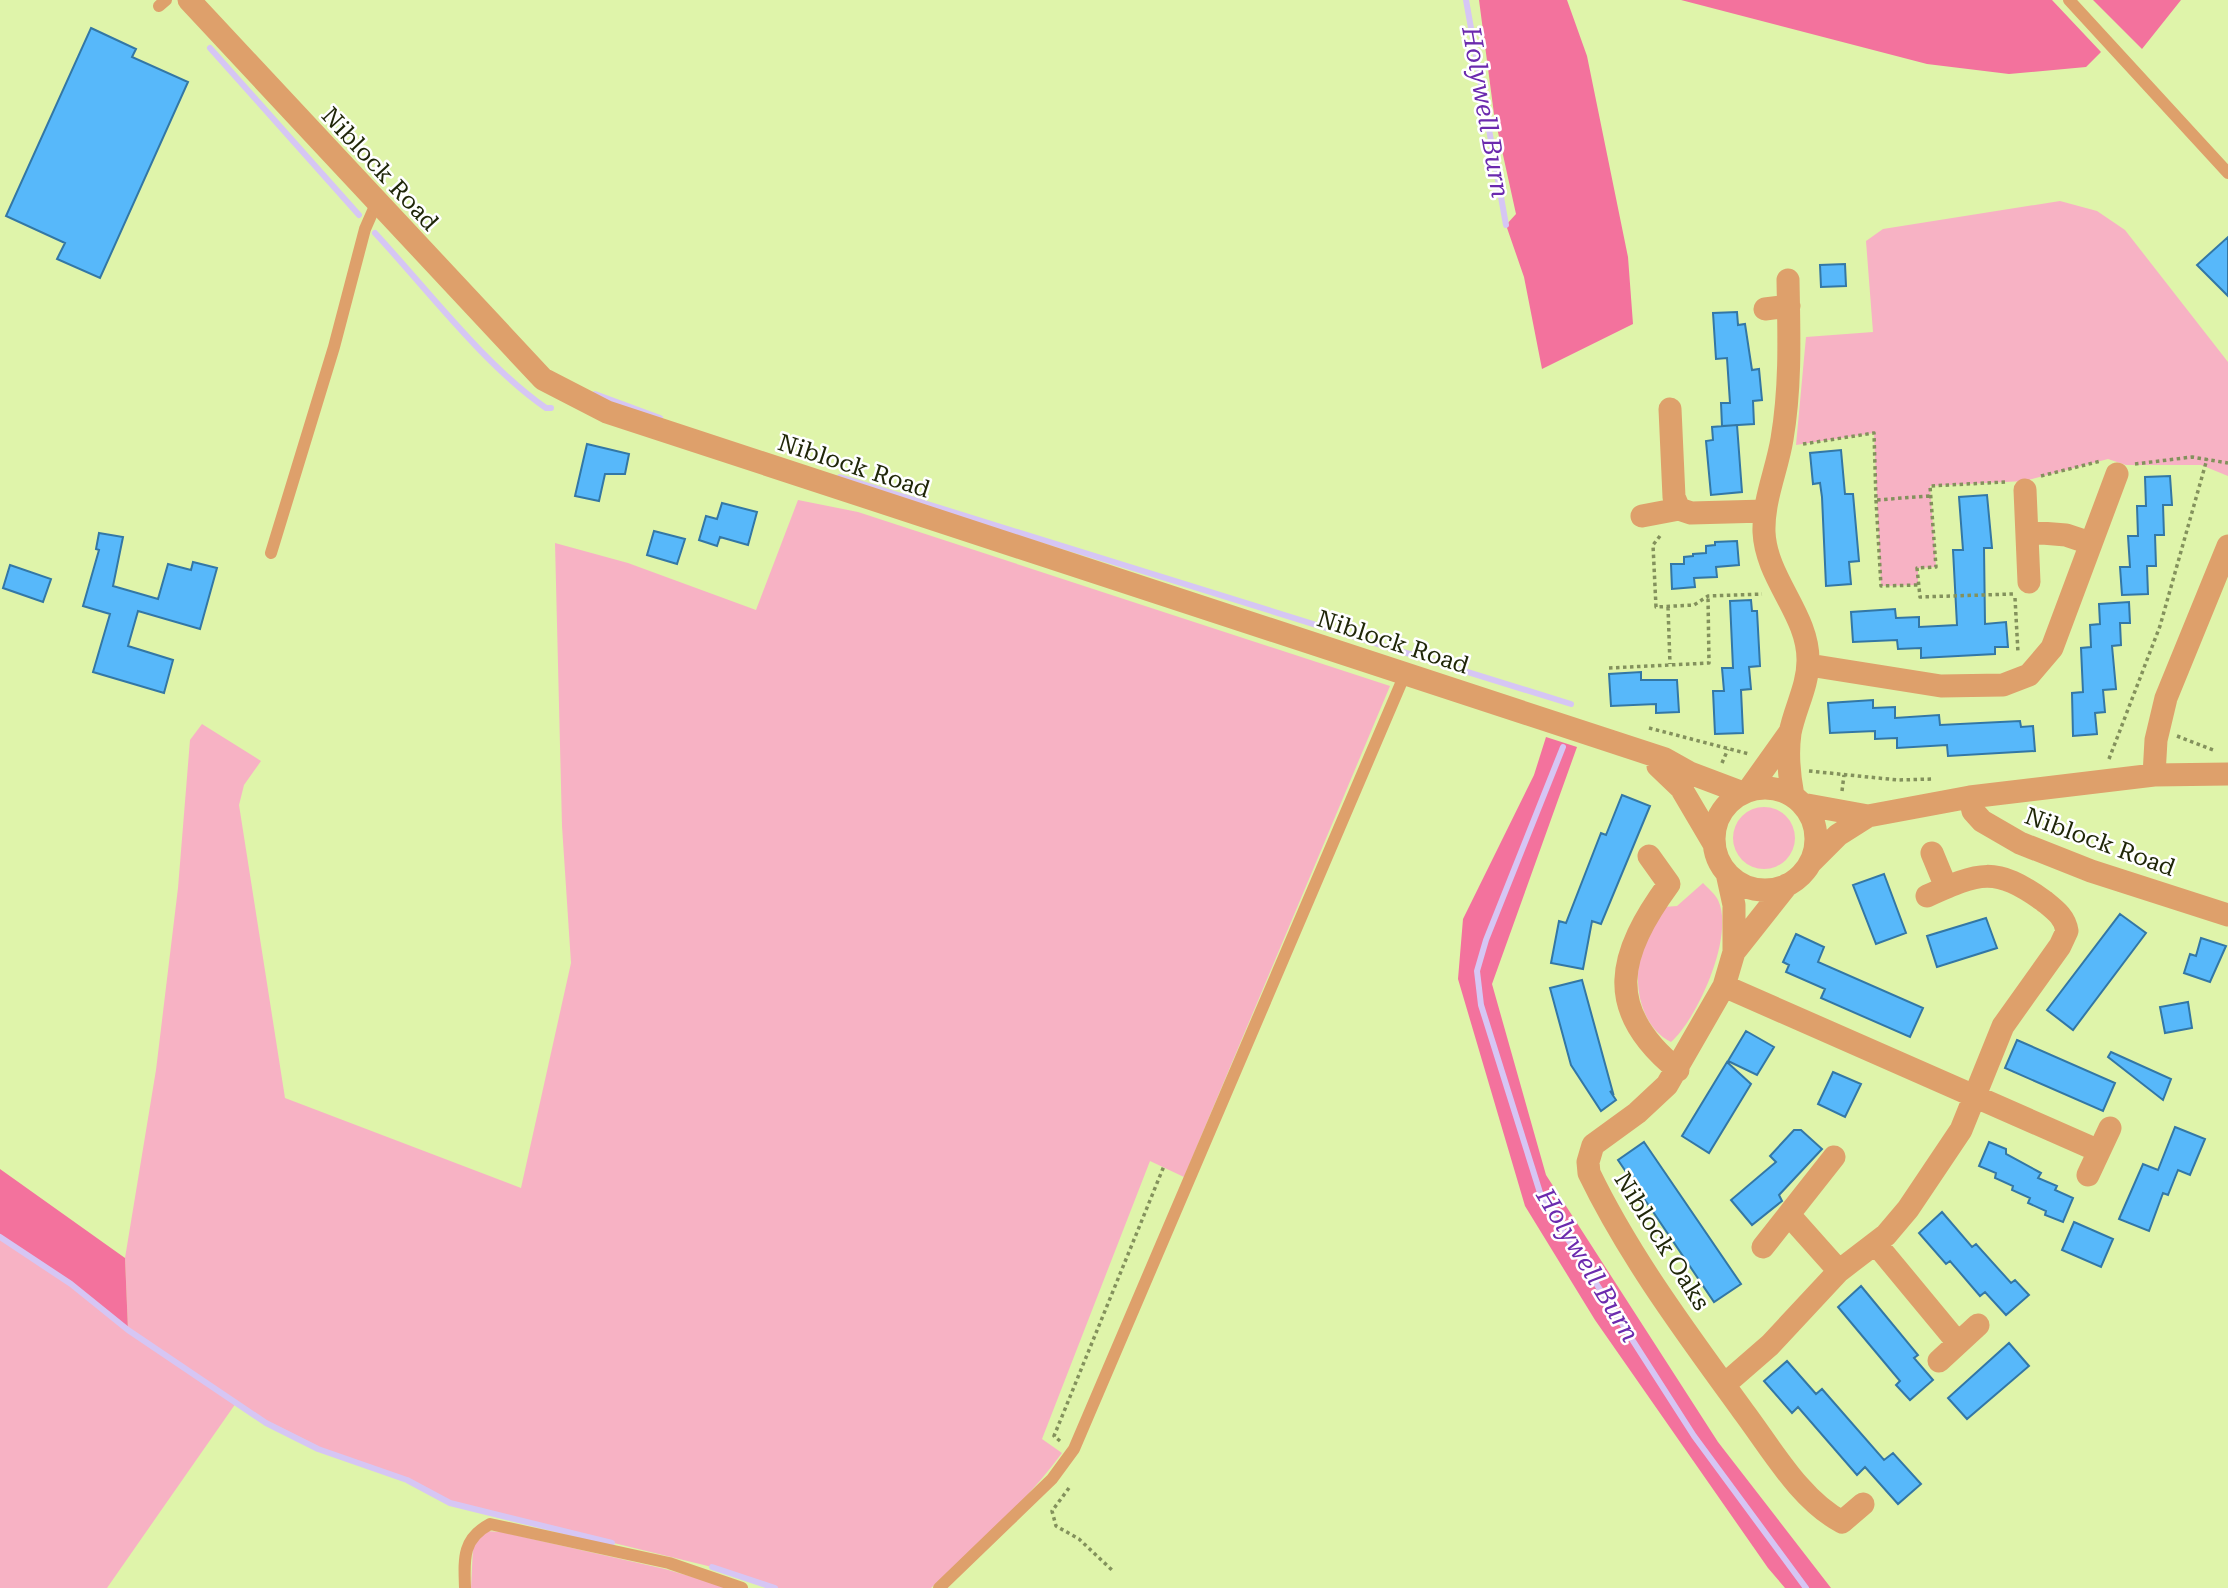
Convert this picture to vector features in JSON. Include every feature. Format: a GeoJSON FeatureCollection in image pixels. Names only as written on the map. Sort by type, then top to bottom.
{"type":"FeatureCollection","features":[{"type":"Feature","properties":{"kind":"street","name":"Niblock Road"},"geometry":{"type":"LineString","coordinates":[[189,0],[376,204],[543,379],[572,397],[607,412],[1646,754],[1745,792]]}},
{"type":"Feature","properties":{"kind":"street"},"geometry":{"type":"LineString","coordinates":[[1788,280],[1790,370],[1780,447],[1765,511],[1768,558],[1805,641],[1809,665],[1790,732],[1777,766],[1721,812],[1715,827],[1714,844],[1718,860],[1727,873],[1740,883],[1755,889],[1787,885],[1838,835],[1868,816],[1970,797],[2227,764]]}},
{"type":"Feature","properties":{"kind":"street"},"geometry":{"type":"LineString","coordinates":[[1765,309],[1789,306]]}},
{"type":"Feature","properties":{"kind":"street"},"geometry":{"type":"LineString","coordinates":[[1670,410],[1674,498],[1679,509]]}},
{"type":"Feature","properties":{"kind":"street"},"geometry":{"type":"LineString","coordinates":[[1809,665],[1941,686],[2003,685],[2020,681],[2038,668],[2052,648],[2117,474]]}},
{"type":"Feature","properties":{"kind":"street"},"geometry":{"type":"LineString","coordinates":[[2025,490],[2029,582]]}},
{"type":"Feature","properties":{"kind":"street"},"geometry":{"type":"LineString","coordinates":[[1642,516],[1679,509],[1691,513],[1765,511]]}},
{"type":"Feature","properties":{"kind":"street"},"geometry":{"type":"LineString","coordinates":[[2028,532],[2066,535],[2090,543]]}},
{"type":"Feature","properties":{"kind":"street"},"geometry":{"type":"LineString","coordinates":[[2154,775],[2158,729],[2166,698],[2228,546]]}},
{"type":"Feature","properties":{"kind":"street","name":"Niblock Road"},"geometry":{"type":"LineString","coordinates":[[1646,754],[1681,788],[1714,844]]}},
{"type":"Feature","properties":{"kind":"street"},"geometry":{"type":"LineString","coordinates":[[1777,766],[1815,832],[1815,849],[1810,863]]}},
{"type":"Feature","properties":{"kind":"street"},"geometry":{"type":"LineString","coordinates":[[1745,792],[1768,788],[1797,800],[1868,816]]}},
{"type":"Feature","properties":{"kind":"street","name":"Niblock Road"},"geometry":{"type":"LineString","coordinates":[[1970,797],[1973,811],[1982,821],[2020,843],[2091,871],[2228,915]]}},
{"type":"Feature","properties":{"kind":"street"},"geometry":{"type":"LineString","coordinates":[[1724,1385],[1763,1352],[1839,1271],[1876,1244],[1908,1209],[1947,1154],[2003,1026],[2060,946],[2067,931],[2061,916],[2050,906],[2003,877],[1978,877],[1937,892],[1933,853]]}},
{"type":"Feature","properties":{"kind":"street"},"geometry":{"type":"LineString","coordinates":[[1649,856],[1669,884],[1649,912],[1632,945],[1626,973],[1627,995],[1640,1033],[1678,1070]]}},
{"type":"Feature","properties":{"kind":"street","name":"Niblock Oaks"},"geometry":{"type":"LineString","coordinates":[[1727,873],[1734,905],[1734,952],[1724,986],[1678,1070],[1654,1098],[1593,1145],[1588,1162],[1590,1173],[1655,1286],[1780,1461],[1827,1513],[1842,1522],[1863,1504]]}},
{"type":"Feature","properties":{"kind":"street","name":"Niblock Oaks"},"geometry":{"type":"LineString","coordinates":[[1734,952],[1787,885]]}},
{"type":"Feature","properties":{"kind":"street"},"geometry":{"type":"LineString","coordinates":[[1724,986],[2099,1151]]}},
{"type":"Feature","properties":{"kind":"street"},"geometry":{"type":"LineString","coordinates":[[2088,1175],[2110,1128]]}},
{"type":"Feature","properties":{"kind":"street"},"geometry":{"type":"LineString","coordinates":[[1763,1247],[1834,1157]]}},
{"type":"Feature","properties":{"kind":"street"},"geometry":{"type":"LineString","coordinates":[[1790,1216],[1839,1271]]}},
{"type":"Feature","properties":{"kind":"street"},"geometry":{"type":"LineString","coordinates":[[1876,1244],[1958,1343]]}},
{"type":"Feature","properties":{"kind":"street"},"geometry":{"type":"LineString","coordinates":[[1939,1361],[1978,1325]]}},
{"type":"Feature","properties":{"kind":"lane"},"geometry":{"type":"LineString","coordinates":[[2069,0],[2228,173]]}},
{"type":"Feature","properties":{"kind":"lane"},"geometry":{"type":"LineString","coordinates":[[271,553],[334,347],[366,229],[376,204]]}},
{"type":"Feature","properties":{"kind":"lane"},"geometry":{"type":"LineString","coordinates":[[939,1588],[1052,1479],[1074,1449],[1405,674]]}},
{"type":"Feature","properties":{"kind":"lane"},"geometry":{"type":"LineString","coordinates":[[465,1588],[464,1553],[478,1530],[491,1524],[668,1563],[742,1588]]}},
{"type":"Feature","properties":{"kind":"path"},"geometry":{"type":"LineString","coordinates":[[1780,447],[1874,433],[1881,586],[1918,585]]}},
{"type":"Feature","properties":{"kind":"path"},"geometry":{"type":"LineString","coordinates":[[2120,759],[2108,760],[2160,626],[2207,459],[2228,463]]}},
{"type":"Feature","properties":{"kind":"path"},"geometry":{"type":"LineString","coordinates":[[1876,500],[1930,496]]}},
{"type":"Feature","properties":{"kind":"path"},"geometry":{"type":"LineString","coordinates":[[1679,509],[1653,545],[1656,607],[1694,605],[1708,596],[1763,594],[1780,587]]}},
{"type":"Feature","properties":{"kind":"path"},"geometry":{"type":"LineString","coordinates":[[2020,681],[2015,593],[2029,582]]}},
{"type":"Feature","properties":{"kind":"path"},"geometry":{"type":"LineString","coordinates":[[1609,668],[1709,663],[1708,596]]}},
{"type":"Feature","properties":{"kind":"path"},"geometry":{"type":"LineString","coordinates":[[1668,607],[1670,665]]}},
{"type":"Feature","properties":{"kind":"path"},"geometry":{"type":"LineString","coordinates":[[1639,726],[1753,755],[1777,766],[1898,780],[1939,779]]}},
{"type":"Feature","properties":{"kind":"path"},"geometry":{"type":"LineString","coordinates":[[2158,729],[2227,764]]}},
{"type":"Feature","properties":{"kind":"path"},"geometry":{"type":"LineString","coordinates":[[1113,1571],[1079,1539],[1056,1525],[1052,1511],[1085,1466],[1074,1449],[1054,1436],[1164,1166]]}},
{"type":"Feature","properties":{"kind":"shaded area"},"geometry":{"type":"Polygon","coordinates":[[[1479,0],[1567,0],[1587,56],[1628,257],[1633,324],[1542,369],[1524,277],[1506,225],[1516,214],[1494,114],[1479,0]]]}},
{"type":"Feature","properties":{"kind":"shaded area"},"geometry":{"type":"Polygon","coordinates":[[[1681,0],[2052,0],[2101,52],[2086,67],[2009,74],[1927,64],[1681,0]]]}},
{"type":"Feature","properties":{"kind":"shaded area"},"geometry":{"type":"Polygon","coordinates":[[[2093,0],[2181,0],[2142,49],[2093,0]]]}},
{"type":"Feature","properties":{"kind":"shaded area"},"geometry":{"type":"Polygon","coordinates":[[[2060,201],[2097,211],[2125,230],[2228,362],[2228,476],[2201,465],[2126,465],[2108,459],[2024,481],[1930,486],[1936,567],[1918,568],[1918,585],[1881,586],[1874,433],[1796,445],[1806,337],[1873,332],[1866,241],[1883,229],[2060,201]]]}},
{"type":"Feature","properties":{"kind":"shaded area"},"geometry":{"type":"Polygon","coordinates":[[[798,500],[858,512],[1390,686],[1184,1177],[1150,1161],[1042,1439],[1062,1453],[1016,1507],[931,1588],[775,1588],[712,1567],[450,1503],[407,1480],[318,1449],[266,1423],[236,1403],[107,1588],[0,1588],[0,1237],[71,1284],[128,1329],[125,1258],[156,1070],[178,888],[190,740],[202,724],[261,761],[244,785],[239,805],[285,1098],[521,1188],[571,963],[562,826],[555,543],[628,563],[756,610],[798,500]]]}},
{"type":"Feature","properties":{"kind":"shaded area"},"geometry":{"type":"Polygon","coordinates":[[[1546,737],[1577,747],[1492,984],[1546,1175],[1718,1442],[1831,1588],[1785,1588],[1768,1568],[1595,1320],[1525,1206],[1458,979],[1463,919],[1534,775],[1546,737]]]}},
{"type":"Feature","properties":{"kind":"shaded area"},"geometry":{"type":"Polygon","coordinates":[[[1764,807],[1776,809],[1786,816],[1793,826],[1793,850],[1786,860],[1776,867],[1764,869],[1752,867],[1742,860],[1735,850],[1733,838],[1735,826],[1742,816],[1752,809],[1764,807]]]}},
{"type":"Feature","properties":{"kind":"shaded area"},"geometry":{"type":"Polygon","coordinates":[[[1703,883],[1717,898],[1722,915],[1718,954],[1692,1015],[1671,1042],[1660,1035],[1646,1015],[1639,989],[1639,963],[1646,940],[1664,907],[1677,906],[1703,883]]]}},
{"type":"Feature","properties":{"kind":"shaded area"},"geometry":{"type":"Polygon","coordinates":[[[0,1169],[125,1258],[128,1330],[71,1284],[0,1237],[0,1169]]]}},
{"type":"Feature","properties":{"kind":"shaded area"},"geometry":{"type":"Polygon","coordinates":[[[485,1531],[501,1532],[665,1569],[730,1588],[471,1588],[473,1547],[485,1531]]]}},
{"type":"Feature","properties":{"kind":"building"},"geometry":{"type":"Polygon","coordinates":[[[91,28],[136,49],[132,57],[188,82],[100,278],[57,259],[65,243],[6,216],[91,28]]]}},
{"type":"Feature","properties":{"kind":"building"},"geometry":{"type":"Polygon","coordinates":[[[2228,237],[2228,296],[2197,265],[2228,237]]]}},
{"type":"Feature","properties":{"kind":"building"},"geometry":{"type":"Polygon","coordinates":[[[1845,264],[1846,286],[1821,287],[1820,265],[1845,264]]]}},
{"type":"Feature","properties":{"kind":"building"},"geometry":{"type":"Polygon","coordinates":[[[1737,312],[1738,325],[1745,324],[1752,370],[1759,369],[1762,400],[1753,401],[1754,424],[1722,426],[1721,403],[1730,403],[1727,358],[1716,359],[1713,313],[1737,312]]]}},
{"type":"Feature","properties":{"kind":"building"},"geometry":{"type":"Polygon","coordinates":[[[1737,425],[1742,492],[1711,495],[1706,441],[1713,440],[1712,427],[1737,425]]]}},
{"type":"Feature","properties":{"kind":"building"},"geometry":{"type":"Polygon","coordinates":[[[587,444],[629,454],[625,474],[605,474],[599,501],[575,496],[587,444]]]}},
{"type":"Feature","properties":{"kind":"building"},"geometry":{"type":"Polygon","coordinates":[[[1841,450],[1845,494],[1853,494],[1859,561],[1849,562],[1851,584],[1826,586],[1822,497],[1820,483],[1813,484],[1810,453],[1841,450]]]}},
{"type":"Feature","properties":{"kind":"building"},"geometry":{"type":"Polygon","coordinates":[[[2170,476],[2172,505],[2163,505],[2164,535],[2155,535],[2156,566],[2147,566],[2148,594],[2122,595],[2120,567],[2130,567],[2128,536],[2138,536],[2137,506],[2146,506],[2145,477],[2170,476]]]}},
{"type":"Feature","properties":{"kind":"building"},"geometry":{"type":"Polygon","coordinates":[[[1987,495],[1992,548],[1984,548],[1985,624],[2006,622],[2008,647],[1995,647],[1995,654],[1921,658],[1921,648],[1898,649],[1897,640],[1853,642],[1851,612],[1895,609],[1896,618],[1919,617],[1919,627],[1957,625],[1953,550],[1963,550],[1959,497],[1987,495]]]}},
{"type":"Feature","properties":{"kind":"building"},"geometry":{"type":"Polygon","coordinates":[[[722,503],[757,512],[748,545],[720,537],[717,546],[699,540],[706,516],[717,519],[722,503]]]}},
{"type":"Feature","properties":{"kind":"building"},"geometry":{"type":"Polygon","coordinates":[[[654,531],[685,539],[677,564],[647,555],[654,531]]]}},
{"type":"Feature","properties":{"kind":"building"},"geometry":{"type":"Polygon","coordinates":[[[99,533],[123,537],[113,586],[158,599],[168,564],[191,570],[193,562],[217,568],[200,629],[138,611],[128,646],[173,660],[164,693],[93,672],[110,614],[83,606],[99,550],[96,549],[99,533]]]}},
{"type":"Feature","properties":{"kind":"building"},"geometry":{"type":"Polygon","coordinates":[[[1737,541],[1739,565],[1716,567],[1717,577],[1694,578],[1695,587],[1672,589],[1671,564],[1684,564],[1684,557],[1706,553],[1706,546],[1715,545],[1715,542],[1737,541]]]}},
{"type":"Feature","properties":{"kind":"building"},"geometry":{"type":"Polygon","coordinates":[[[10,565],[51,579],[43,602],[3,588],[10,565]]]}},
{"type":"Feature","properties":{"kind":"building"},"geometry":{"type":"Polygon","coordinates":[[[1751,600],[1752,611],[1757,611],[1760,666],[1749,667],[1751,689],[1741,690],[1743,733],[1715,734],[1713,691],[1724,691],[1722,668],[1733,668],[1730,601],[1751,600]]]}},
{"type":"Feature","properties":{"kind":"building"},"geometry":{"type":"Polygon","coordinates":[[[2129,602],[2130,623],[2120,623],[2121,645],[2112,646],[2116,689],[2103,690],[2105,712],[2095,713],[2097,734],[2073,736],[2072,693],[2083,692],[2081,648],[2091,647],[2090,625],[2100,624],[2099,604],[2129,602]]]}},
{"type":"Feature","properties":{"kind":"building"},"geometry":{"type":"Polygon","coordinates":[[[1641,672],[1641,680],[1677,680],[1679,712],[1656,713],[1656,704],[1611,706],[1609,674],[1641,672]]]}},
{"type":"Feature","properties":{"kind":"building"},"geometry":{"type":"Polygon","coordinates":[[[1873,700],[1873,708],[1895,707],[1895,718],[1939,715],[1940,725],[2020,721],[2021,727],[2033,726],[2035,751],[1948,756],[1947,745],[1897,748],[1897,738],[1875,739],[1875,731],[1830,733],[1828,703],[1873,700]]]}},
{"type":"Feature","properties":{"kind":"building"},"geometry":{"type":"Polygon","coordinates":[[[1622,795],[1650,806],[1601,924],[1592,921],[1583,969],[1551,963],[1559,921],[1566,923],[1601,833],[1606,835],[1622,795]]]}},
{"type":"Feature","properties":{"kind":"building"},"geometry":{"type":"Polygon","coordinates":[[[1884,874],[1906,933],[1876,944],[1853,885],[1884,874]]]}},
{"type":"Feature","properties":{"kind":"building"},"geometry":{"type":"Polygon","coordinates":[[[2120,914],[2146,933],[2073,1030],[2047,1010],[2120,914]]]}},
{"type":"Feature","properties":{"kind":"building"},"geometry":{"type":"Polygon","coordinates":[[[1986,918],[1997,948],[1937,967],[1927,936],[1986,918]]]}},
{"type":"Feature","properties":{"kind":"building"},"geometry":{"type":"Polygon","coordinates":[[[1796,934],[1824,947],[1818,962],[1923,1008],[1910,1037],[1821,998],[1825,989],[1786,972],[1789,965],[1783,962],[1796,934]]]}},
{"type":"Feature","properties":{"kind":"building"},"geometry":{"type":"Polygon","coordinates":[[[2201,938],[2226,946],[2210,982],[2184,973],[2190,954],[2196,956],[2201,938]]]}},
{"type":"Feature","properties":{"kind":"building"},"geometry":{"type":"Polygon","coordinates":[[[1582,980],[1613,1093],[1610,1091],[1616,1100],[1601,1111],[1571,1065],[1550,988],[1582,980]]]}},
{"type":"Feature","properties":{"kind":"building"},"geometry":{"type":"Polygon","coordinates":[[[2188,1002],[2192,1028],[2165,1033],[2160,1007],[2188,1002]]]}},
{"type":"Feature","properties":{"kind":"building"},"geometry":{"type":"Polygon","coordinates":[[[1746,1031],[1774,1047],[1757,1075],[1728,1061],[1746,1031]]]}},
{"type":"Feature","properties":{"kind":"building"},"geometry":{"type":"Polygon","coordinates":[[[2017,1040],[2115,1083],[2103,1111],[2005,1068],[2017,1040]]]}},
{"type":"Feature","properties":{"kind":"building"},"geometry":{"type":"Polygon","coordinates":[[[2111,1052],[2171,1079],[2163,1100],[2108,1057],[2111,1052]]]}},
{"type":"Feature","properties":{"kind":"building"},"geometry":{"type":"Polygon","coordinates":[[[1727,1062],[1751,1084],[1709,1153],[1682,1136],[1727,1062]]]}},
{"type":"Feature","properties":{"kind":"building"},"geometry":{"type":"Polygon","coordinates":[[[1833,1072],[1861,1084],[1845,1117],[1818,1104],[1833,1072]]]}},
{"type":"Feature","properties":{"kind":"building"},"geometry":{"type":"Polygon","coordinates":[[[2175,1127],[2205,1139],[2190,1175],[2178,1170],[2168,1195],[2163,1193],[2149,1231],[2119,1219],[2143,1164],[2158,1170],[2175,1127]]]}},
{"type":"Feature","properties":{"kind":"building"},"geometry":{"type":"Polygon","coordinates":[[[1794,1130],[1801,1130],[1822,1149],[1779,1195],[1782,1201],[1752,1225],[1731,1200],[1776,1162],[1770,1156],[1794,1130]]]}},
{"type":"Feature","properties":{"kind":"building"},"geometry":{"type":"Polygon","coordinates":[[[1644,1142],[1741,1284],[1714,1302],[1618,1160],[1644,1142]]]}},
{"type":"Feature","properties":{"kind":"building"},"geometry":{"type":"Polygon","coordinates":[[[1989,1142],[2006,1149],[2006,1154],[2041,1173],[2038,1178],[2057,1186],[2055,1190],[2073,1198],[2063,1222],[2045,1215],[2046,1211],[2028,1203],[2030,1198],[1995,1178],[1996,1173],[1979,1166],[1989,1142]]]}},
{"type":"Feature","properties":{"kind":"building"},"geometry":{"type":"Polygon","coordinates":[[[1942,1212],[1972,1247],[1976,1244],[2011,1283],[2015,1280],[2029,1295],[2006,1315],[1985,1292],[1980,1296],[1950,1261],[1946,1264],[1919,1233],[1942,1212]]]}},
{"type":"Feature","properties":{"kind":"building"},"geometry":{"type":"Polygon","coordinates":[[[2074,1222],[2113,1239],[2101,1267],[2062,1250],[2074,1222]]]}},
{"type":"Feature","properties":{"kind":"building"},"geometry":{"type":"Polygon","coordinates":[[[1861,1286],[1918,1355],[1914,1358],[1933,1380],[1910,1400],[1896,1385],[1900,1381],[1838,1307],[1861,1286]]]}},
{"type":"Feature","properties":{"kind":"building"},"geometry":{"type":"Polygon","coordinates":[[[2009,1343],[2029,1366],[1967,1419],[1948,1398],[2009,1343]]]}},
{"type":"Feature","properties":{"kind":"building"},"geometry":{"type":"Polygon","coordinates":[[[1787,1361],[1816,1394],[1822,1389],[1884,1460],[1893,1453],[1921,1484],[1898,1504],[1865,1467],[1857,1475],[1798,1407],[1792,1413],[1764,1381],[1787,1361]]]}},
{"type":"Feature","properties":{"kind":"waterway","name":"Holywell Burn"},"geometry":{"type":"LineString","coordinates":[[1466,0],[1506,225]]}},
{"type":"Feature","properties":{"kind":"waterway"},"geometry":{"type":"LineString","coordinates":[[210,48],[359,215]]}},
{"type":"Feature","properties":{"kind":"waterway"},"geometry":{"type":"LineString","coordinates":[[375,233],[457,326],[501,371],[523,391],[546,408],[551,408]]}},
{"type":"Feature","properties":{"kind":"waterway"},"geometry":{"type":"LineString","coordinates":[[595,394],[660,418]]}},
{"type":"Feature","properties":{"kind":"waterway"},"geometry":{"type":"LineString","coordinates":[[840,477],[1571,704]]}},
{"type":"Feature","properties":{"kind":"waterway","name":"Holywell Burn"},"geometry":{"type":"LineString","coordinates":[[1563,747],[1486,940],[1477,971],[1481,1005],[1542,1199],[1694,1436],[1806,1588]]}},
{"type":"Feature","properties":{"kind":"waterway"},"geometry":{"type":"LineString","coordinates":[[0,1237],[71,1284],[128,1330],[266,1423],[318,1449],[407,1480],[450,1503],[612,1543]]}},
{"type":"Feature","properties":{"kind":"waterway"},"geometry":{"type":"LineString","coordinates":[[712,1567],[775,1588]]}}]}
